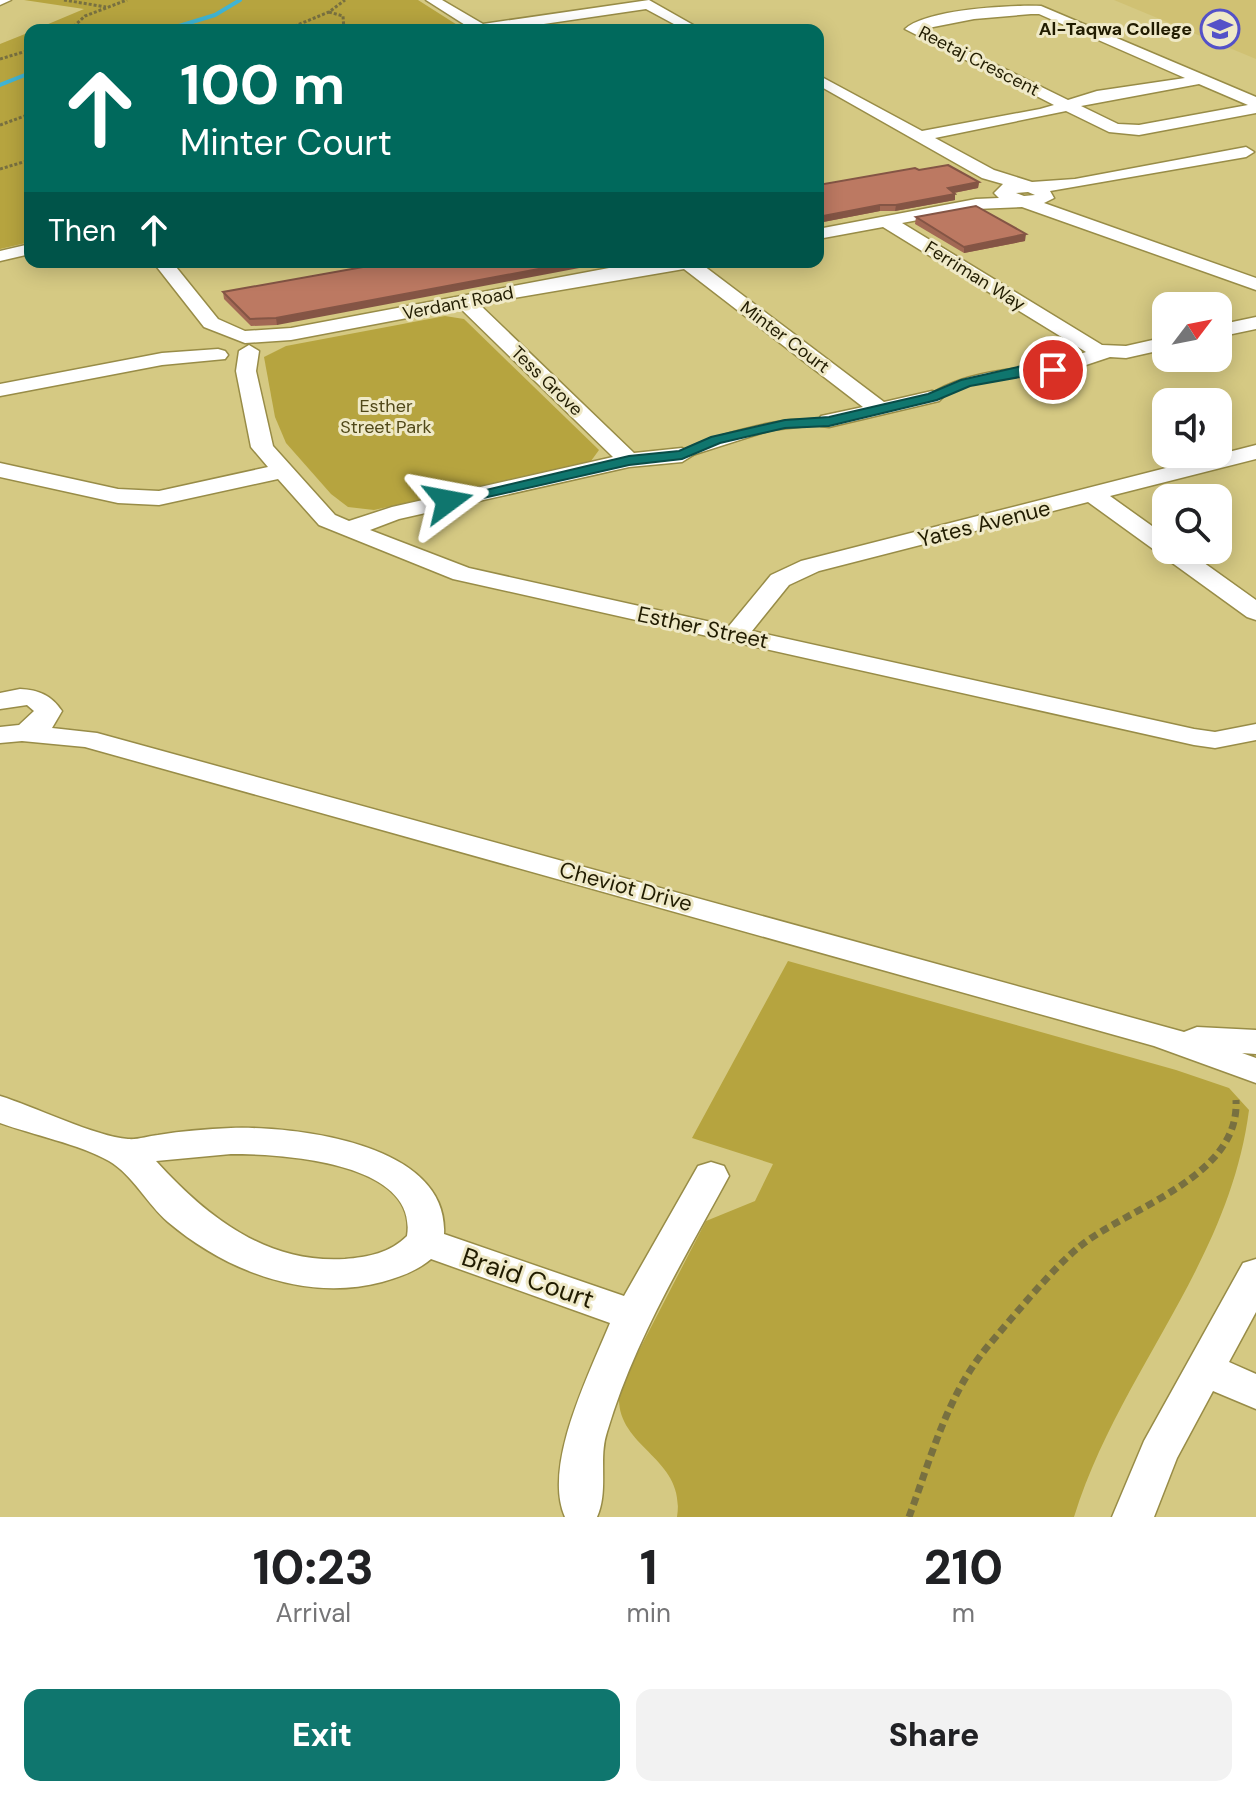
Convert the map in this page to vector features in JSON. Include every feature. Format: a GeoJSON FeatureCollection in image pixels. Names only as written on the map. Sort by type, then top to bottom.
{"type":"FeatureCollection","features":[{"type":"Feature","properties":{"kind":"street"},"geometry":{"type":"LineString","coordinates":[[433,0],[471,24]]}},
{"type":"Feature","properties":{"kind":"street"},"geometry":{"type":"LineString","coordinates":[[510,24],[644,2],[684,24]]}},
{"type":"Feature","properties":{"kind":"street","name":"Reetaj Crescent"},"geometry":{"type":"LineString","coordinates":[[1012,10],[1041,10],[1256,106],[1130,130],[1109,126],[912,29],[928,22],[1012,10]]}},
{"type":"Feature","properties":{"kind":"street"},"geometry":{"type":"LineString","coordinates":[[919,136],[1069,107],[1097,96],[1197,80]]}},
{"type":"Feature","properties":{"kind":"street"},"geometry":{"type":"LineString","coordinates":[[824,82],[1069,216],[1252,284]]}},
{"type":"Feature","properties":{"kind":"street"},"geometry":{"type":"LineString","coordinates":[[824,233],[1221,157],[1249,157]]}},
{"type":"Feature","properties":{"kind":"street"},"geometry":{"type":"LineString","coordinates":[[988,174],[1004,193]]}},
{"type":"Feature","properties":{"kind":"street"},"geometry":{"type":"LineString","coordinates":[[1045,198],[1075,184]]}},
{"type":"Feature","properties":{"kind":"street"},"geometry":{"type":"LineString","coordinates":[[976,204],[1004,193],[1045,192],[1045,198]]}},
{"type":"Feature","properties":{"kind":"street"},"geometry":{"type":"LineString","coordinates":[[1045,198],[1069,216]]}},
{"type":"Feature","properties":{"kind":"street","name":"Ferriman Way"},"geometry":{"type":"LineString","coordinates":[[886,221],[1088,347],[1106,352]]}},
{"type":"Feature","properties":{"kind":"street"},"geometry":{"type":"LineString","coordinates":[[0,256],[24,250]]}},
{"type":"Feature","properties":{"kind":"street"},"geometry":{"type":"LineString","coordinates":[[166,268],[214,344]]}},
{"type":"Feature","properties":{"kind":"street","name":"Verdant Road"},"geometry":{"type":"LineString","coordinates":[[214,344],[246,349],[291,334],[638,268]]}},
{"type":"Feature","properties":{"kind":"street","name":"Verdant Road"},"geometry":{"type":"LineString","coordinates":[[625,271],[650,268]]}},
{"type":"Feature","properties":{"kind":"street","name":"Minter Court"},"geometry":{"type":"LineString","coordinates":[[698,268],[880,409]]}},
{"type":"Feature","properties":{"kind":"street","name":"Tess Grove"},"geometry":{"type":"LineString","coordinates":[[465,302],[629,460]]}},
{"type":"Feature","properties":{"kind":"street"},"geometry":{"type":"LineString","coordinates":[[1232,328],[1254,322]]}},
{"type":"Feature","properties":{"kind":"street"},"geometry":{"type":"LineString","coordinates":[[0,390],[162,359],[214,344],[246,349]]}},
{"type":"Feature","properties":{"kind":"street"},"geometry":{"type":"LineString","coordinates":[[1059,368],[1106,352],[1126,352],[1152,346]]}},
{"type":"Feature","properties":{"kind":"street","name":"Esther Street"},"geometry":{"type":"LineString","coordinates":[[246,349],[262,447],[327,520],[400,552],[462,574],[1194,737],[1215,740],[1256,732]]}},
{"type":"Feature","properties":{"kind":"street"},"geometry":{"type":"LineString","coordinates":[[829,421],[932,397]]}},
{"type":"Feature","properties":{"kind":"street","name":"Yates Avenue"},"geometry":{"type":"LineString","coordinates":[[736,634],[780,580],[810,566],[1256,452]]}},
{"type":"Feature","properties":{"kind":"street"},"geometry":{"type":"LineString","coordinates":[[350,529],[392,514],[629,460],[682,455]]}},
{"type":"Feature","properties":{"kind":"street"},"geometry":{"type":"LineString","coordinates":[[0,470],[118,496],[159,498],[282,471]]}},
{"type":"Feature","properties":{"kind":"street"},"geometry":{"type":"LineString","coordinates":[[1094,495],[1152,537]]}},
{"type":"Feature","properties":{"kind":"street"},"geometry":{"type":"LineString","coordinates":[[1190,564],[1256,612]]}},
{"type":"Feature","properties":{"kind":"street"},"geometry":{"type":"LineString","coordinates":[[3,699],[31,698],[45,705],[45,720],[10,736]]}},
{"type":"Feature","properties":{"kind":"street","name":"Cheviot Drive"},"geometry":{"type":"LineString","coordinates":[[45,705],[87,739]]}},
{"type":"Feature","properties":{"kind":"street","name":"Cheviot Drive"},"geometry":{"type":"LineString","coordinates":[[10,736],[87,739],[1164,1037],[1256,1071]]}},
{"type":"Feature","properties":{"kind":"street","name":"Cheviot Drive"},"geometry":{"type":"LineString","coordinates":[[1164,1037],[1256,1042]]}},
{"type":"Feature","properties":{"kind":"street"},"geometry":{"type":"LineString","coordinates":[[0,1109],[124,1153],[179,1210],[211,1235],[290,1269],[332,1277],[362,1274],[403,1260],[423,1241],[426,1223],[420,1201],[401,1182],[378,1167],[349,1156],[307,1147],[238,1140],[190,1142],[124,1153]]}},
{"type":"Feature","properties":{"kind":"street"},"geometry":{"type":"LineString","coordinates":[[581,1505],[585,1435],[633,1315],[711,1176]]}},
{"type":"Feature","properties":{"kind":"street","name":"Braid Court"},"geometry":{"type":"LineString","coordinates":[[423,1241],[633,1315]]}},
{"type":"Feature","properties":{"kind":"street"},"geometry":{"type":"LineString","coordinates":[[1133,1517],[1158,1458],[1256,1274]]}},
{"type":"Feature","properties":{"kind":"street"},"geometry":{"type":"LineString","coordinates":[[1207,1370],[1256,1392]]}},
{"type":"Feature","properties":{"kind":"lane"},"geometry":{"type":"LineString","coordinates":[[932,397],[965,382],[1022,370],[1059,368]]}},
{"type":"Feature","properties":{"kind":"lane"},"geometry":{"type":"LineString","coordinates":[[682,455],[716,440],[752,431],[785,424],[829,421]]}},
{"type":"Feature","properties":{"kind":"path"},"geometry":{"type":"LineString","coordinates":[[64,0],[106,7]]}},
{"type":"Feature","properties":{"kind":"path"},"geometry":{"type":"LineString","coordinates":[[76,24],[85,16],[127,0]]}},
{"type":"Feature","properties":{"kind":"path"},"geometry":{"type":"LineString","coordinates":[[300,24],[329,12],[345,0]]}},
{"type":"Feature","properties":{"kind":"path"},"geometry":{"type":"LineString","coordinates":[[329,12],[343,16],[344,24]]}},
{"type":"Feature","properties":{"kind":"path"},"geometry":{"type":"LineString","coordinates":[[0,59],[24,52]]}},
{"type":"Feature","properties":{"kind":"path"},"geometry":{"type":"LineString","coordinates":[[0,125],[24,116]]}},
{"type":"Feature","properties":{"kind":"path"},"geometry":{"type":"LineString","coordinates":[[0,169],[24,162]]}},
{"type":"Feature","properties":{"kind":"path"},"geometry":{"type":"LineString","coordinates":[[909,1517],[956,1391],[987,1348],[1079,1247],[1183,1185],[1211,1160],[1237,1120],[1236,1100]]}},
{"type":"Feature","properties":{"kind":"shaded area","name":"Al-Taqwa College"},"geometry":{"type":"Polygon","coordinates":[[[1114,0],[1256,0],[1256,59],[1114,0]]]}},
{"type":"Feature","properties":{"kind":"green space"},"geometry":{"type":"Polygon","coordinates":[[[24,0],[418,0],[456,24],[48,24],[84,9],[24,0]]]}},
{"type":"Feature","properties":{"kind":"green space"},"geometry":{"type":"Polygon","coordinates":[[[24,34],[24,243],[0,249],[0,44],[24,34]]]}},
{"type":"Feature","properties":{"kind":"green space","name":"Esther Street Park"},"geometry":{"type":"Polygon","coordinates":[[[445,316],[464,319],[599,450],[591,461],[374,510],[348,507],[331,494],[286,443],[275,417],[264,357],[286,346],[445,316]]]}},
{"type":"Feature","properties":{"kind":"green space"},"geometry":{"type":"Polygon","coordinates":[[[788,961],[1176,1070],[1229,1088],[1249,1110],[1238,1166],[1220,1219],[1197,1269],[1118,1414],[1094,1464],[1074,1517],[677,1517],[677,1496],[671,1479],[626,1424],[620,1408],[620,1387],[706,1221],[755,1201],[773,1164],[692,1138],[788,961]]]}},
{"type":"Feature","properties":{"kind":"building"},"geometry":{"type":"Polygon","coordinates":[[[948,165],[979,182],[948,188],[955,194],[824,216],[824,184],[915,168],[948,165]]]}},
{"type":"Feature","properties":{"kind":"building"},"geometry":{"type":"Polygon","coordinates":[[[976,206],[1026,234],[964,247],[916,217],[976,206]]]}},
{"type":"Feature","properties":{"kind":"building"},"geometry":{"type":"Polygon","coordinates":[[[357,268],[544,268],[276,318],[250,319],[223,292],[357,268]]]}},
{"type":"Feature","properties":{"kind":"waterway"},"geometry":{"type":"LineString","coordinates":[[186,24],[215,15],[240,0]]}},
{"type":"Feature","properties":{"kind":"waterway"},"geometry":{"type":"LineString","coordinates":[[0,85],[24,75]]}},
{"type":"Feature","properties":{"kind":"place","name":"Al-Taqwa College"},"geometry":{"type":"Point","coordinates":[1220,29]}},
{"type":"Feature","properties":{"kind":"route"},"geometry":{"type":"LineString","coordinates":[[448,501],[629,460],[682,455],[716,440],[785,424],[829,421],[932,397],[965,382],[1022,370],[1053,370]]}}]}
